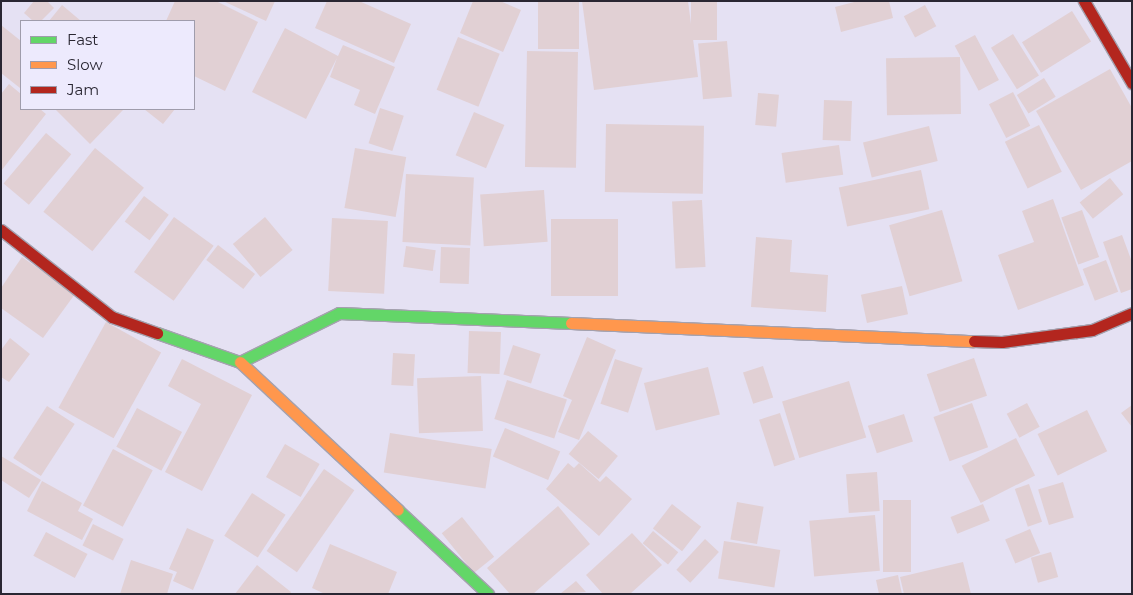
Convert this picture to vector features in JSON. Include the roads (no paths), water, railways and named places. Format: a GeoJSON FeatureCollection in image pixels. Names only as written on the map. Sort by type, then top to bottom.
{"type":"FeatureCollection","features":[{"type":"Feature","properties":{"kind":"street"},"geometry":{"type":"LineString","coordinates":[[1084,1],[1132,83]]}},
{"type":"Feature","properties":{"kind":"street"},"geometry":{"type":"LineString","coordinates":[[1,230],[112,316],[240,362],[488,594]]}},
{"type":"Feature","properties":{"kind":"street"},"geometry":{"type":"LineString","coordinates":[[240,362],[339,313],[1002,342],[1092,330],[1132,313]]}}]}
